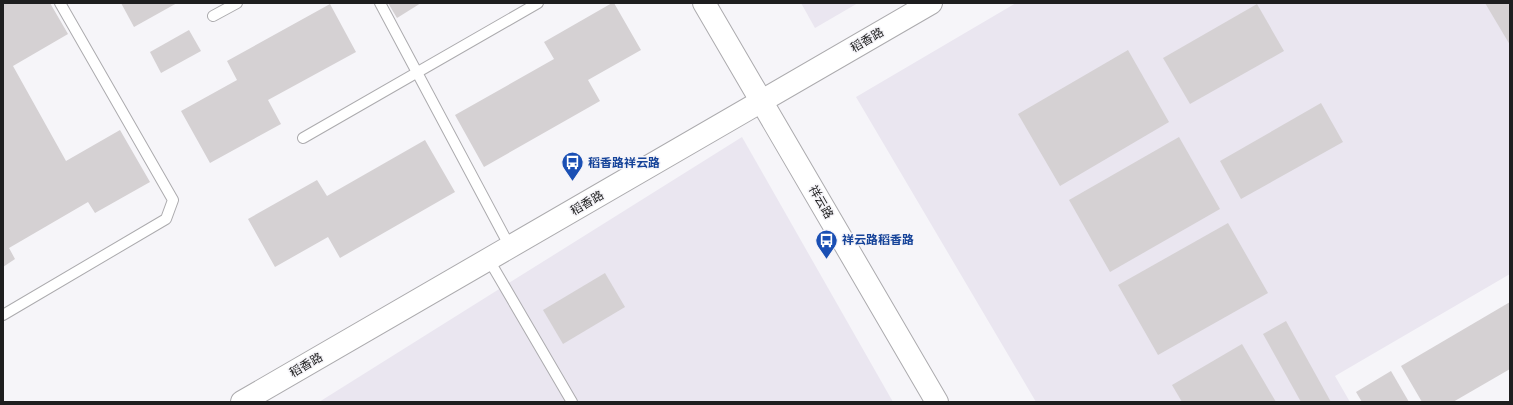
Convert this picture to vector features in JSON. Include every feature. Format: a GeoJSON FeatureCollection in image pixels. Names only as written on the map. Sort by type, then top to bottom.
{"type":"FeatureCollection","features":[{"type":"Feature","properties":{"kind":"street","name":"祥云路"},"geometry":{"type":"LineString","coordinates":[[704,3],[937,402]]}},
{"type":"Feature","properties":{"kind":"street","name":"稻香路"},"geometry":{"type":"LineString","coordinates":[[255,399],[510,247],[931,3]]}},
{"type":"Feature","properties":{"kind":"lane"},"geometry":{"type":"LineString","coordinates":[[3,315],[166,220],[173,200],[60,3]]}},
{"type":"Feature","properties":{"kind":"lane"},"geometry":{"type":"LineString","coordinates":[[214,16],[237,3]]}},
{"type":"Feature","properties":{"kind":"lane"},"geometry":{"type":"LineString","coordinates":[[380,3],[510,247]]}},
{"type":"Feature","properties":{"kind":"lane"},"geometry":{"type":"LineString","coordinates":[[303,138],[538,3]]}},
{"type":"Feature","properties":{"kind":"lane"},"geometry":{"type":"LineString","coordinates":[[489,260],[572,402]]}},
{"type":"Feature","properties":{"kind":"shaded area"},"geometry":{"type":"Polygon","coordinates":[[[801,3],[858,3],[815,28],[801,3]]]}},
{"type":"Feature","properties":{"kind":"shaded area"},"geometry":{"type":"Polygon","coordinates":[[[1016,3],[1510,3],[1510,274],[1335,376],[1350,402],[1036,402],[856,97],[1016,3]]]}},
{"type":"Feature","properties":{"kind":"shaded area"},"geometry":{"type":"Polygon","coordinates":[[[742,137],[893,402],[319,402],[742,137]]]}},
{"type":"Feature","properties":{"kind":"building"},"geometry":{"type":"Polygon","coordinates":[[[50,3],[68,34],[13,66],[66,161],[120,130],[150,182],[95,213],[88,202],[9,248],[15,259],[3,267],[3,4],[50,3]]]}},
{"type":"Feature","properties":{"kind":"building"},"geometry":{"type":"Polygon","coordinates":[[[121,3],[177,3],[134,27],[121,3]]]}},
{"type":"Feature","properties":{"kind":"building"},"geometry":{"type":"Polygon","coordinates":[[[388,3],[421,3],[397,18],[388,3]]]}},
{"type":"Feature","properties":{"kind":"building"},"geometry":{"type":"Polygon","coordinates":[[[614,3],[641,50],[588,80],[600,101],[484,167],[455,115],[554,59],[544,42],[614,3]]]}},
{"type":"Feature","properties":{"kind":"building"},"geometry":{"type":"Polygon","coordinates":[[[1485,3],[1510,3],[1510,45],[1485,3]]]}},
{"type":"Feature","properties":{"kind":"building"},"geometry":{"type":"Polygon","coordinates":[[[330,4],[356,52],[268,100],[281,124],[210,163],[181,111],[237,80],[227,61],[330,4]]]}},
{"type":"Feature","properties":{"kind":"building"},"geometry":{"type":"Polygon","coordinates":[[[1257,4],[1284,51],[1190,104],[1163,58],[1257,4]]]}},
{"type":"Feature","properties":{"kind":"building"},"geometry":{"type":"Polygon","coordinates":[[[189,30],[201,51],[161,73],[150,52],[189,30]]]}},
{"type":"Feature","properties":{"kind":"building"},"geometry":{"type":"Polygon","coordinates":[[[1128,50],[1169,122],[1060,186],[1018,114],[1128,50]]]}},
{"type":"Feature","properties":{"kind":"building"},"geometry":{"type":"Polygon","coordinates":[[[1321,103],[1343,142],[1241,199],[1220,161],[1321,103]]]}},
{"type":"Feature","properties":{"kind":"building"},"geometry":{"type":"Polygon","coordinates":[[[1179,137],[1220,209],[1110,272],[1069,200],[1179,137]]]}},
{"type":"Feature","properties":{"kind":"building"},"geometry":{"type":"Polygon","coordinates":[[[425,140],[455,192],[340,258],[328,237],[275,267],[248,219],[317,180],[327,196],[425,140]]]}},
{"type":"Feature","properties":{"kind":"building"},"geometry":{"type":"Polygon","coordinates":[[[1228,223],[1268,293],[1158,355],[1118,285],[1228,223]]]}},
{"type":"Feature","properties":{"kind":"building"},"geometry":{"type":"Polygon","coordinates":[[[605,273],[625,307],[563,344],[543,310],[605,273]]]}},
{"type":"Feature","properties":{"kind":"building"},"geometry":{"type":"Polygon","coordinates":[[[1510,302],[1510,369],[1453,402],[1422,402],[1401,366],[1510,302]]]}},
{"type":"Feature","properties":{"kind":"building"},"geometry":{"type":"Polygon","coordinates":[[[1286,321],[1331,402],[1301,402],[1263,334],[1286,321]]]}},
{"type":"Feature","properties":{"kind":"building"},"geometry":{"type":"Polygon","coordinates":[[[1242,344],[1276,402],[1182,402],[1172,385],[1242,344]]]}},
{"type":"Feature","properties":{"kind":"building"},"geometry":{"type":"Polygon","coordinates":[[[1391,371],[1409,402],[1362,402],[1356,392],[1391,371]]]}},
{"type":"Feature","properties":{"kind":"place","name":"稻香路祥云路"},"geometry":{"type":"Point","coordinates":[573,182]}},
{"type":"Feature","properties":{"kind":"place","name":"祥云路稻香路"},"geometry":{"type":"Point","coordinates":[827,260]}}]}
